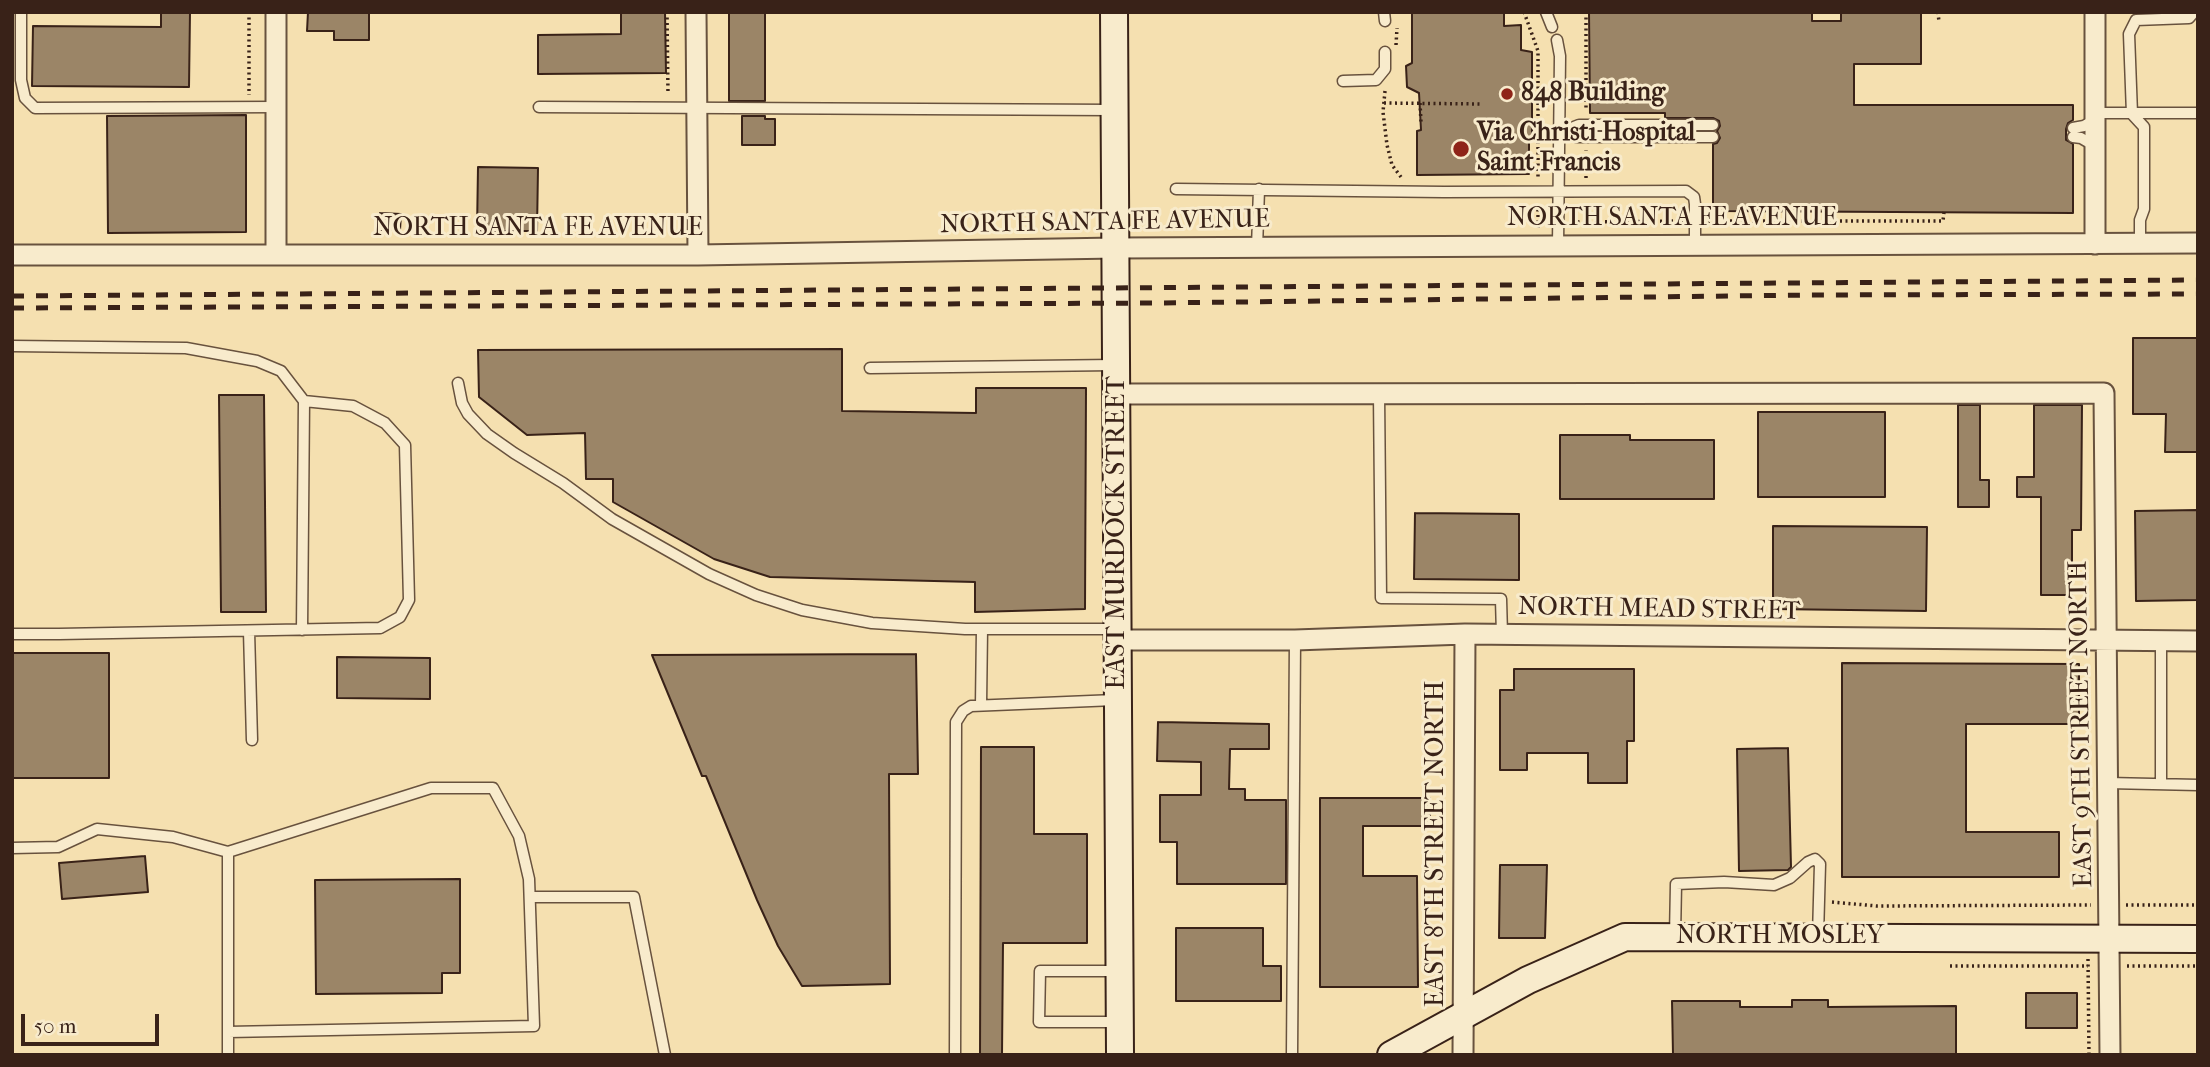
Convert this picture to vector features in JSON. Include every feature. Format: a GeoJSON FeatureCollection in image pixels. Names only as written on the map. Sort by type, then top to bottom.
{"type":"FeatureCollection","features":[{"type":"Feature","properties":{"kind":"street"},"geometry":{"type":"LineString","coordinates":[[275,12],[276,255]]}},
{"type":"Feature","properties":{"kind":"street"},"geometry":{"type":"LineString","coordinates":[[696,12],[698,255]]}},
{"type":"Feature","properties":{"kind":"street","name":"EAST MURDOCK STREET"},"geometry":{"type":"LineString","coordinates":[[1114,12],[1120,1055]]}},
{"type":"Feature","properties":{"kind":"street"},"geometry":{"type":"LineString","coordinates":[[2095,12],[2095,244]]}},
{"type":"Feature","properties":{"kind":"street","name":"NORTH SANTA FE AVENUE"},"geometry":{"type":"LineString","coordinates":[[12,255],[698,255],[1116,248],[2198,243]]}},
{"type":"Feature","properties":{"kind":"street","name":"EAST 9TH STREET NORTH"},"geometry":{"type":"LineString","coordinates":[[1379,394],[2104,393],[2110,1055]]}},
{"type":"Feature","properties":{"kind":"street"},"geometry":{"type":"LineString","coordinates":[[1117,394],[1379,394]]}},
{"type":"Feature","properties":{"kind":"street","name":"NORTH MEAD STREET"},"geometry":{"type":"LineString","coordinates":[[1119,634],[1296,640],[1465,634],[2198,641]]}},
{"type":"Feature","properties":{"kind":"street","name":"EAST 8TH STREET NORTH"},"geometry":{"type":"LineString","coordinates":[[1463,1055],[1465,634]]}},
{"type":"Feature","properties":{"kind":"street","name":"NORTH MOSLEY"},"geometry":{"type":"LineString","coordinates":[[1391,1055],[1528,980],[1625,937],[2198,939]]}},
{"type":"Feature","properties":{"kind":"lane"},"geometry":{"type":"LineString","coordinates":[[21,12],[24,98],[35,108],[276,107]]}},
{"type":"Feature","properties":{"kind":"lane"},"geometry":{"type":"LineString","coordinates":[[1546,12],[1552,27]]}},
{"type":"Feature","properties":{"kind":"lane"},"geometry":{"type":"LineString","coordinates":[[2140,243],[2140,220],[2144,209],[2144,127],[2132,114],[2129,34],[2136,20],[2189,19],[2194,12]]}},
{"type":"Feature","properties":{"kind":"lane"},"geometry":{"type":"LineString","coordinates":[[1557,40],[1560,56],[1558,246]]}},
{"type":"Feature","properties":{"kind":"lane"},"geometry":{"type":"LineString","coordinates":[[1343,81],[1376,80],[1385,69],[1385,52]]}},
{"type":"Feature","properties":{"kind":"lane"},"geometry":{"type":"LineString","coordinates":[[539,107],[1115,110]]}},
{"type":"Feature","properties":{"kind":"lane"},"geometry":{"type":"LineString","coordinates":[[2095,146],[2073,133],[2095,116],[2198,113]]}},
{"type":"Feature","properties":{"kind":"lane"},"geometry":{"type":"LineString","coordinates":[[1573,132],[1574,127],[1579,125],[1713,125]]}},
{"type":"Feature","properties":{"kind":"lane"},"geometry":{"type":"LineString","coordinates":[[1659,125],[1659,137]]}},
{"type":"Feature","properties":{"kind":"lane"},"geometry":{"type":"LineString","coordinates":[[1559,131],[1573,132]]}},
{"type":"Feature","properties":{"kind":"lane"},"geometry":{"type":"LineString","coordinates":[[1573,132],[1576,137],[1713,137]]}},
{"type":"Feature","properties":{"kind":"lane"},"geometry":{"type":"LineString","coordinates":[[1177,189],[1686,191],[1694,197],[1695,246]]}},
{"type":"Feature","properties":{"kind":"lane"},"geometry":{"type":"LineString","coordinates":[[1257,248],[1259,189]]}},
{"type":"Feature","properties":{"kind":"lane"},"geometry":{"type":"LineString","coordinates":[[12,346],[186,348],[257,360],[281,371],[304,401],[302,630]]}},
{"type":"Feature","properties":{"kind":"lane"},"geometry":{"type":"LineString","coordinates":[[870,368],[1117,365]]}},
{"type":"Feature","properties":{"kind":"lane"},"geometry":{"type":"LineString","coordinates":[[458,383],[462,403],[468,414],[487,433],[612,519],[709,574],[768,599],[802,610],[872,623],[1119,634]]}},
{"type":"Feature","properties":{"kind":"lane"},"geometry":{"type":"LineString","coordinates":[[1379,394],[1381,598],[1501,599],[1502,635]]}},
{"type":"Feature","properties":{"kind":"lane"},"geometry":{"type":"LineString","coordinates":[[12,634],[380,628],[400,617],[409,600],[405,445],[385,423],[353,406],[304,401]]}},
{"type":"Feature","properties":{"kind":"lane"},"geometry":{"type":"LineString","coordinates":[[981,705],[982,629]]}},
{"type":"Feature","properties":{"kind":"lane"},"geometry":{"type":"LineString","coordinates":[[249,631],[252,740]]}},
{"type":"Feature","properties":{"kind":"lane"},"geometry":{"type":"LineString","coordinates":[[1292,1055],[1296,640]]}},
{"type":"Feature","properties":{"kind":"lane"},"geometry":{"type":"LineString","coordinates":[[2161,641],[2161,784]]}},
{"type":"Feature","properties":{"kind":"lane"},"geometry":{"type":"LineString","coordinates":[[955,1055],[956,722],[963,711],[971,706],[1119,700]]}},
{"type":"Feature","properties":{"kind":"lane"},"geometry":{"type":"LineString","coordinates":[[2108,783],[2198,785]]}},
{"type":"Feature","properties":{"kind":"lane"},"geometry":{"type":"LineString","coordinates":[[12,848],[58,847],[97,830],[173,837],[228,852],[431,788],[493,788],[519,836],[529,879],[534,1026],[228,1032]]}},
{"type":"Feature","properties":{"kind":"lane"},"geometry":{"type":"LineString","coordinates":[[228,852],[228,1055]]}},
{"type":"Feature","properties":{"kind":"lane"},"geometry":{"type":"LineString","coordinates":[[1675,937],[1676,884],[1724,882],[1774,885],[1790,878],[1815,859],[1820,864],[1818,937]]}},
{"type":"Feature","properties":{"kind":"lane"},"geometry":{"type":"LineString","coordinates":[[530,897],[634,897],[665,1055]]}},
{"type":"Feature","properties":{"kind":"lane"},"geometry":{"type":"LineString","coordinates":[[1120,971],[1040,971],[1039,1022],[1120,1022]]}},
{"type":"Feature","properties":{"kind":"path"},"geometry":{"type":"LineString","coordinates":[[249,12],[249,108]]}},
{"type":"Feature","properties":{"kind":"path"},"geometry":{"type":"LineString","coordinates":[[667,12],[668,107]]}},
{"type":"Feature","properties":{"kind":"path"},"geometry":{"type":"LineString","coordinates":[[1524,12],[1538,51],[1538,225],[1558,222],[1943,222],[1944,212]]}},
{"type":"Feature","properties":{"kind":"path"},"geometry":{"type":"LineString","coordinates":[[1938,12],[1939,22]]}},
{"type":"Feature","properties":{"kind":"path"},"geometry":{"type":"LineString","coordinates":[[1386,85],[1384,103],[1387,145],[1392,165],[1402,179]]}},
{"type":"Feature","properties":{"kind":"path"},"geometry":{"type":"LineString","coordinates":[[1384,103],[1481,104]]}},
{"type":"Feature","properties":{"kind":"path"},"geometry":{"type":"LineString","coordinates":[[1420,103],[1421,122]]}},
{"type":"Feature","properties":{"kind":"path"},"geometry":{"type":"LineString","coordinates":[[1819,901],[1877,906],[2198,905]]}},
{"type":"Feature","properties":{"kind":"path"},"geometry":{"type":"LineString","coordinates":[[1950,966],[2198,965]]}},
{"type":"Feature","properties":{"kind":"building"},"geometry":{"type":"Polygon","coordinates":[[[161,12],[190,12],[189,87],[32,86],[33,26],[161,27],[161,12]]]}},
{"type":"Feature","properties":{"kind":"building"},"geometry":{"type":"Polygon","coordinates":[[[308,12],[369,12],[369,40],[334,40],[334,31],[307,31],[308,12]]]}},
{"type":"Feature","properties":{"kind":"building"},"geometry":{"type":"Polygon","coordinates":[[[621,12],[665,12],[666,73],[538,74],[538,35],[621,34],[621,12]]]}},
{"type":"Feature","properties":{"kind":"building"},"geometry":{"type":"Polygon","coordinates":[[[729,12],[765,12],[765,101],[729,101],[729,12]]]}},
{"type":"Feature","properties":{"kind":"building","name":"848 Building"},"geometry":{"type":"Polygon","coordinates":[[[1412,12],[1504,12],[1504,26],[1521,25],[1521,50],[1532,52],[1532,139],[1529,141],[1529,174],[1417,175],[1417,131],[1421,130],[1419,93],[1407,87],[1406,66],[1412,63],[1412,12]]]}},
{"type":"Feature","properties":{"kind":"building"},"geometry":{"type":"Polygon","coordinates":[[[1589,12],[1812,12],[1812,21],[1841,21],[1841,12],[1921,12],[1921,64],[1854,64],[1854,105],[2073,105],[2073,120],[2068,123],[2066,140],[2073,144],[2073,213],[1713,211],[1713,144],[1720,138],[1717,131],[1719,121],[1713,118],[1665,118],[1665,113],[1590,113],[1589,12]]]}},
{"type":"Feature","properties":{"kind":"building"},"geometry":{"type":"Polygon","coordinates":[[[246,115],[246,232],[108,233],[107,116],[246,115]]]}},
{"type":"Feature","properties":{"kind":"building"},"geometry":{"type":"Polygon","coordinates":[[[742,116],[775,119],[775,145],[742,145],[742,116]]]}},
{"type":"Feature","properties":{"kind":"building"},"geometry":{"type":"Polygon","coordinates":[[[478,167],[538,168],[537,231],[477,231],[478,167]]]}},
{"type":"Feature","properties":{"kind":"building"},"geometry":{"type":"Polygon","coordinates":[[[380,213],[401,214],[400,230],[379,230],[380,213]]]}},
{"type":"Feature","properties":{"kind":"building"},"geometry":{"type":"Polygon","coordinates":[[[2133,338],[2198,338],[2198,452],[2165,452],[2166,414],[2133,414],[2133,338]]]}},
{"type":"Feature","properties":{"kind":"building"},"geometry":{"type":"Polygon","coordinates":[[[842,349],[842,411],[976,413],[976,388],[1086,388],[1085,609],[975,612],[975,582],[770,577],[714,559],[613,502],[613,479],[586,479],[585,433],[527,435],[479,397],[478,350],[842,349]]]}},
{"type":"Feature","properties":{"kind":"building"},"geometry":{"type":"Polygon","coordinates":[[[219,395],[264,395],[266,612],[221,612],[219,395]]]}},
{"type":"Feature","properties":{"kind":"building"},"geometry":{"type":"Polygon","coordinates":[[[1958,405],[1980,405],[1980,480],[1989,480],[1989,507],[1958,507],[1958,405]]]}},
{"type":"Feature","properties":{"kind":"building"},"geometry":{"type":"Polygon","coordinates":[[[2034,405],[2082,405],[2081,530],[2072,530],[2072,595],[2041,595],[2041,497],[2017,497],[2017,477],[2034,477],[2034,405]]]}},
{"type":"Feature","properties":{"kind":"building"},"geometry":{"type":"Polygon","coordinates":[[[1758,412],[1885,412],[1885,497],[1758,497],[1758,412]]]}},
{"type":"Feature","properties":{"kind":"building"},"geometry":{"type":"Polygon","coordinates":[[[1560,435],[1630,435],[1630,440],[1714,440],[1714,499],[1560,499],[1560,435]]]}},
{"type":"Feature","properties":{"kind":"building"},"geometry":{"type":"Polygon","coordinates":[[[2198,510],[2198,600],[2136,601],[2135,511],[2198,510]]]}},
{"type":"Feature","properties":{"kind":"building"},"geometry":{"type":"Polygon","coordinates":[[[1415,513],[1519,514],[1519,580],[1414,579],[1415,513]]]}},
{"type":"Feature","properties":{"kind":"building"},"geometry":{"type":"Polygon","coordinates":[[[1773,526],[1927,527],[1926,611],[1773,609],[1773,526]]]}},
{"type":"Feature","properties":{"kind":"building"},"geometry":{"type":"Polygon","coordinates":[[[12,653],[109,653],[109,778],[12,778],[12,653]]]}},
{"type":"Feature","properties":{"kind":"building"},"geometry":{"type":"Polygon","coordinates":[[[916,654],[918,774],[889,774],[890,984],[802,986],[778,946],[757,900],[652,655],[916,654]]]}},
{"type":"Feature","properties":{"kind":"building"},"geometry":{"type":"Polygon","coordinates":[[[337,657],[430,658],[430,699],[337,698],[337,657]]]}},
{"type":"Feature","properties":{"kind":"building"},"geometry":{"type":"Polygon","coordinates":[[[1842,663],[2079,664],[2079,724],[1966,724],[1966,832],[2059,832],[2059,877],[1842,877],[1842,663]]]}},
{"type":"Feature","properties":{"kind":"building"},"geometry":{"type":"Polygon","coordinates":[[[1514,669],[1634,669],[1634,741],[1627,741],[1627,783],[1588,783],[1588,753],[1527,753],[1527,770],[1500,770],[1500,690],[1514,690],[1514,669]]]}},
{"type":"Feature","properties":{"kind":"building"},"geometry":{"type":"Polygon","coordinates":[[[1158,722],[1269,724],[1269,749],[1230,749],[1229,789],[1245,789],[1245,800],[1286,800],[1286,884],[1177,884],[1177,842],[1160,842],[1160,795],[1201,795],[1201,762],[1157,761],[1158,722]]]}},
{"type":"Feature","properties":{"kind":"building"},"geometry":{"type":"Polygon","coordinates":[[[981,747],[1034,747],[1034,834],[1087,834],[1087,943],[1003,943],[1002,1055],[980,1055],[981,747]]]}},
{"type":"Feature","properties":{"kind":"building"},"geometry":{"type":"Polygon","coordinates":[[[1788,748],[1791,867],[1788,870],[1739,871],[1737,749],[1788,748]]]}},
{"type":"Feature","properties":{"kind":"building"},"geometry":{"type":"Polygon","coordinates":[[[1320,798],[1430,798],[1430,826],[1363,826],[1363,876],[1417,876],[1418,987],[1320,987],[1320,798]]]}},
{"type":"Feature","properties":{"kind":"building"},"geometry":{"type":"Polygon","coordinates":[[[145,856],[148,892],[62,899],[59,863],[145,856]]]}},
{"type":"Feature","properties":{"kind":"building"},"geometry":{"type":"Polygon","coordinates":[[[1500,865],[1547,865],[1545,938],[1499,938],[1500,865]]]}},
{"type":"Feature","properties":{"kind":"building"},"geometry":{"type":"Polygon","coordinates":[[[460,879],[460,973],[442,973],[442,993],[316,994],[315,880],[460,879]]]}},
{"type":"Feature","properties":{"kind":"building"},"geometry":{"type":"Polygon","coordinates":[[[1176,928],[1263,928],[1263,966],[1281,966],[1281,1001],[1176,1001],[1176,928]]]}},
{"type":"Feature","properties":{"kind":"building"},"geometry":{"type":"Polygon","coordinates":[[[2026,993],[2077,993],[2077,1028],[2026,1028],[2026,993]]]}},
{"type":"Feature","properties":{"kind":"building"},"geometry":{"type":"Polygon","coordinates":[[[1792,1000],[1828,1000],[1828,1007],[1956,1006],[1956,1055],[1673,1055],[1672,1001],[1740,1001],[1740,1007],[1792,1007],[1792,1000]]]}},
{"type":"Feature","properties":{"kind":"railway"},"geometry":{"type":"LineString","coordinates":[[12,296],[2198,280]]}},
{"type":"Feature","properties":{"kind":"railway"},"geometry":{"type":"LineString","coordinates":[[12,308],[1157,303],[1811,295],[2198,294]]}},
{"type":"Feature","properties":{"kind":"place","name":"848 Building"},"geometry":{"type":"Point","coordinates":[1507,94]}},
{"type":"Feature","properties":{"kind":"place","name":"Via Christi Hospital Saint Francis"},"geometry":{"type":"Point","coordinates":[1461,149]}}]}
